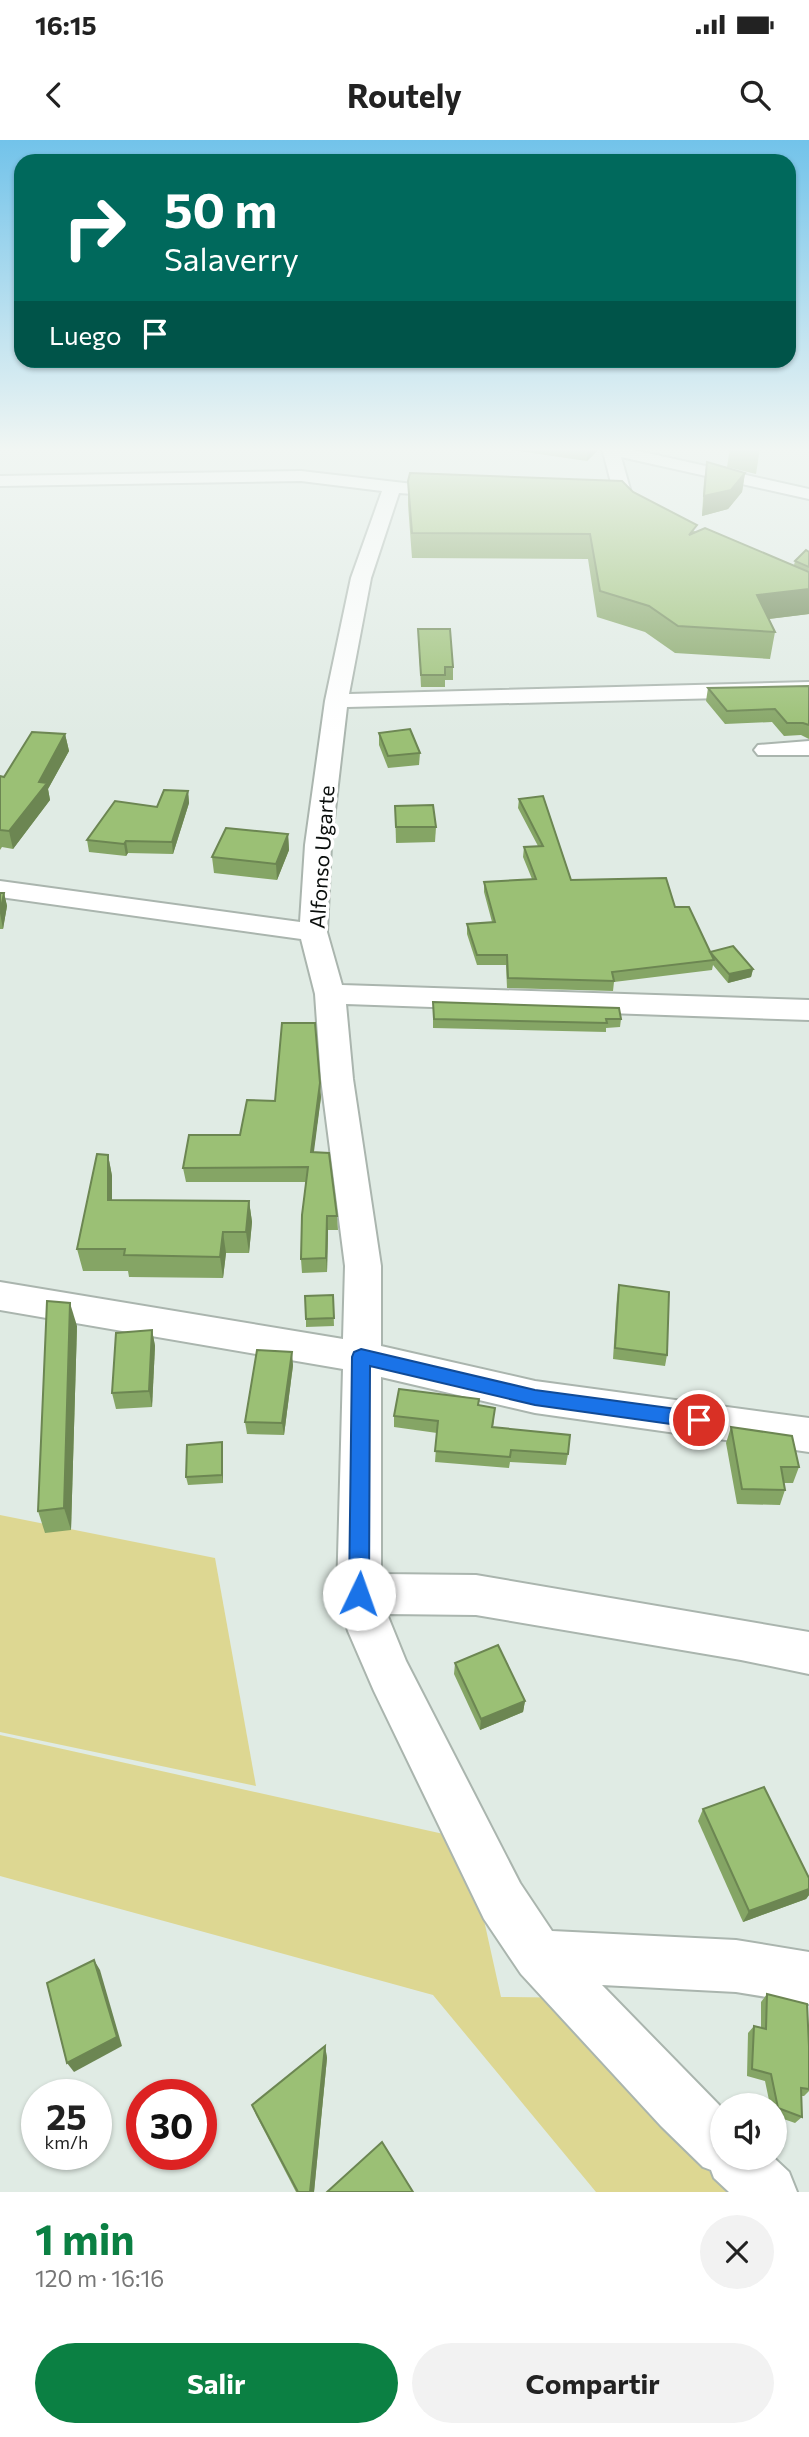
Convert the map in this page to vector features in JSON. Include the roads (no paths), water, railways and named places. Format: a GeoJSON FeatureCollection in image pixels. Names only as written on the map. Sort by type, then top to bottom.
{"type":"FeatureCollection","features":[{"type":"Feature","properties":{"kind":"street","name":"Alfonso Ugarte"},"geometry":{"type":"LineString","coordinates":[[373,544],[361,578],[336,701],[318,845],[313,932],[330,995],[337,1079],[363,1266],[359,1594],[370,1631],[390,1676],[502,1901],[539,1955],[680,2107],[710,2135]]}},
{"type":"Feature","properties":{"kind":"street"},"geometry":{"type":"LineString","coordinates":[[336,701],[809,688]]}},
{"type":"Feature","properties":{"kind":"street"},"geometry":{"type":"LineString","coordinates":[[766,750],[809,748]]}},
{"type":"Feature","properties":{"kind":"street"},"geometry":{"type":"LineString","coordinates":[[0,889],[313,932]]}},
{"type":"Feature","properties":{"kind":"street"},"geometry":{"type":"LineString","coordinates":[[330,995],[809,1010]]}},
{"type":"Feature","properties":{"kind":"street"},"geometry":{"type":"LineString","coordinates":[[0,1296],[361,1357],[535,1398],[809,1435]]}},
{"type":"Feature","properties":{"kind":"street"},"geometry":{"type":"LineString","coordinates":[[359,1594],[476,1595],[741,1639],[809,1653]]}},
{"type":"Feature","properties":{"kind":"street"},"geometry":{"type":"LineString","coordinates":[[539,1955],[736,1966],[809,1978]]}},
{"type":"Feature","properties":{"kind":"street"},"geometry":{"type":"LineString","coordinates":[[746,2170],[769,2192]]}}]}
